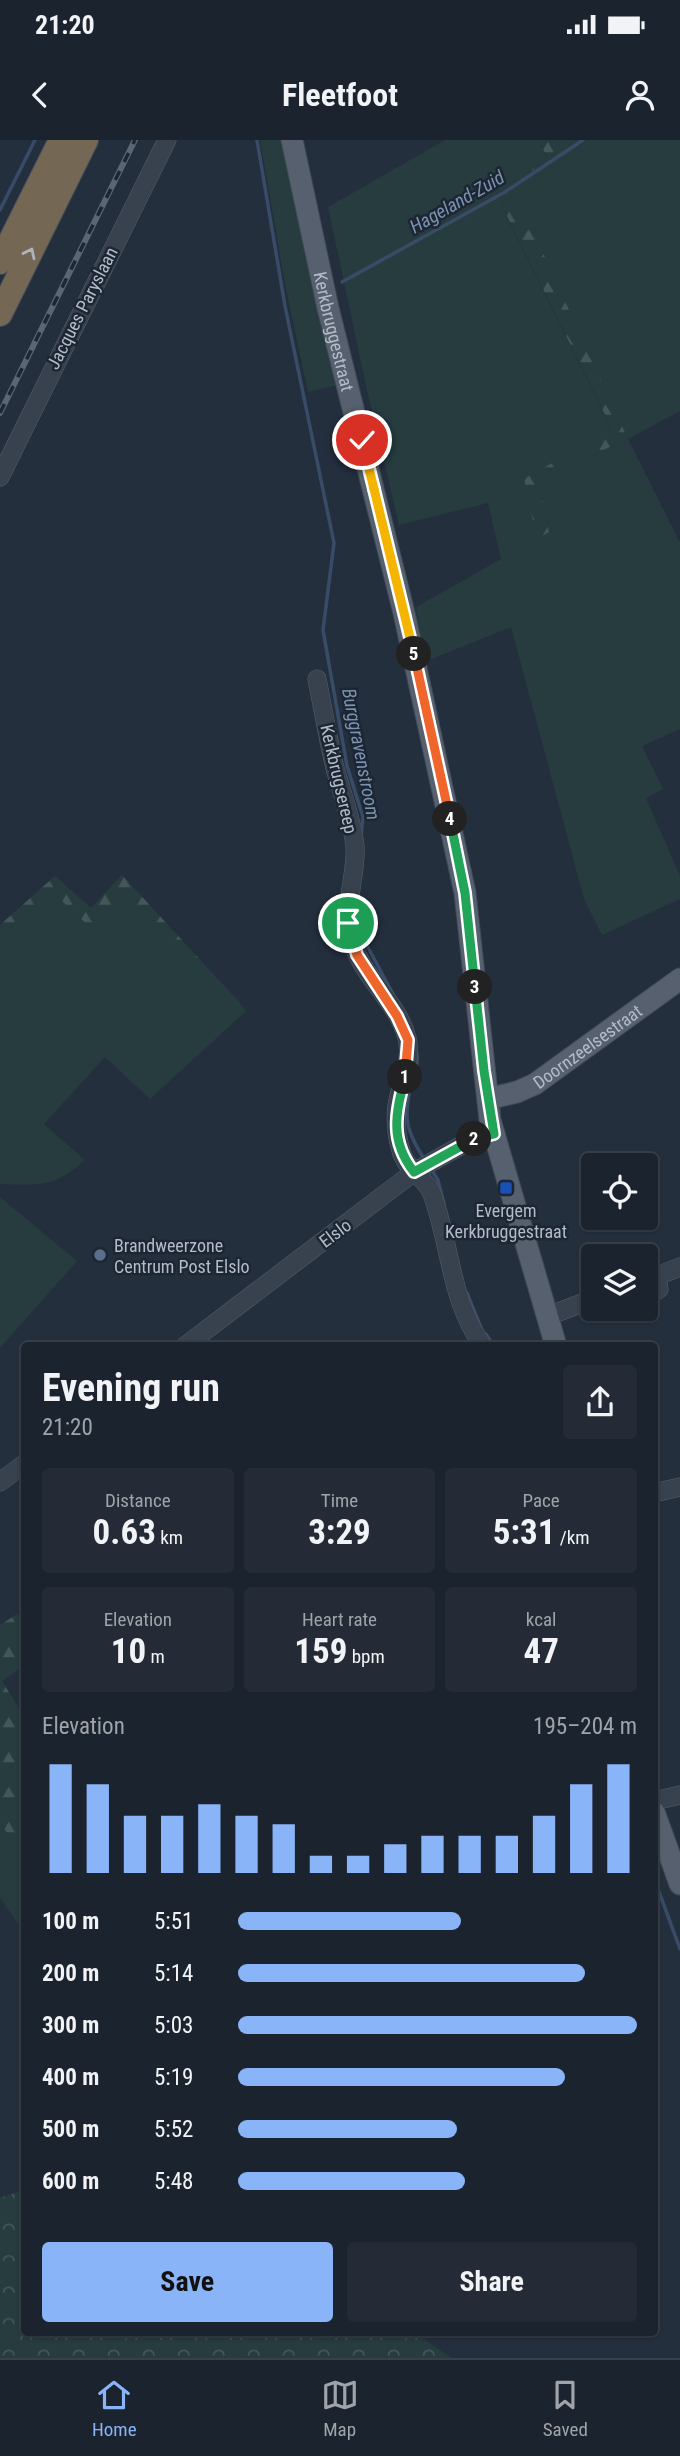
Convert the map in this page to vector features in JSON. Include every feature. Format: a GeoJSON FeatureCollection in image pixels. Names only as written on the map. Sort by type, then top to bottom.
{"type":"FeatureCollection","features":[{"type":"Feature","properties":{"kind":"highway"},"geometry":{"type":"LineString","coordinates":[[0,262],[61,140]]}},
{"type":"Feature","properties":{"kind":"highway"},"geometry":{"type":"LineString","coordinates":[[0,314],[86,140]]}},
{"type":"Feature","properties":{"kind":"main road","name":"Kerkbruggestraat"},"geometry":{"type":"LineString","coordinates":[[292,140],[328,308],[404,613],[453,831],[465,893],[494,1134],[555,1342]]}},
{"type":"Feature","properties":{"kind":"main road","name":"Doornzeelsestraat"},"geometry":{"type":"LineString","coordinates":[[488,1098],[517,1092],[535,1084],[679,982]]}},
{"type":"Feature","properties":{"kind":"main road"},"geometry":{"type":"LineString","coordinates":[[658,1823],[680,1884]]}},
{"type":"Feature","properties":{"kind":"street","name":"Jacques Paryslaan"},"geometry":{"type":"LineString","coordinates":[[0,477],[167,140]]}},
{"type":"Feature","properties":{"kind":"street","name":"Kerkbrugsereep"},"geometry":{"type":"LineString","coordinates":[[317,679],[332,754],[353,831],[355,855],[350,886],[350,933],[362,964],[397,1016],[408,1040],[406,1072],[397,1107],[396,1125],[402,1154],[431,1191],[458,1298],[480,1342]]}},
{"type":"Feature","properties":{"kind":"street","name":"Elslo"},"geometry":{"type":"LineString","coordinates":[[190,1342],[417,1170],[475,1139],[494,1134]]}},
{"type":"Feature","properties":{"kind":"street"},"geometry":{"type":"LineString","coordinates":[[658,1275],[680,1267]]}},
{"type":"Feature","properties":{"kind":"street"},"geometry":{"type":"LineString","coordinates":[[548,1316],[581,1304]]}},
{"type":"Feature","properties":{"kind":"street"},"geometry":{"type":"LineString","coordinates":[[0,1482],[21,1466]]}},
{"type":"Feature","properties":{"kind":"street"},"geometry":{"type":"LineString","coordinates":[[658,1492],[680,1487]]}},
{"type":"Feature","properties":{"kind":"street"},"geometry":{"type":"LineString","coordinates":[[658,1800],[680,1795]]}},
{"type":"Feature","properties":{"kind":"green space"},"geometry":{"type":"Polygon","coordinates":[[[260,140],[283,140],[338,385],[308,392],[286,289],[260,140]]]}},
{"type":"Feature","properties":{"kind":"green space"},"geometry":{"type":"Polygon","coordinates":[[[445,140],[539,140],[547,159],[527,173],[534,181],[588,140],[680,140],[680,411],[628,439],[680,543],[680,729],[642,746],[663,789],[646,798],[680,876],[680,899],[602,935],[584,899],[511,627],[424,662],[416,607],[501,559],[488,503],[399,525],[328,207],[445,140]],[[515,194],[500,203],[612,430],[525,479],[549,532],[538,479],[628,439],[515,194]]]}},
{"type":"Feature","properties":{"kind":"green space"},"geometry":{"type":"Polygon","coordinates":[[[539,140],[588,140],[534,181],[526,174],[547,158],[539,140]]]}},
{"type":"Feature","properties":{"kind":"green space"},"geometry":{"type":"Polygon","coordinates":[[[516,194],[628,439],[538,479],[549,532],[537,539],[524,479],[612,429],[500,202],[516,194]]]}},
{"type":"Feature","properties":{"kind":"green space"},"geometry":{"type":"Polygon","coordinates":[[[122,875],[240,1003],[232,1010],[123,899],[91,928],[52,892],[0,936],[0,925],[55,876],[91,908],[122,875]]]}},
{"type":"Feature","properties":{"kind":"green space"},"geometry":{"type":"Polygon","coordinates":[[[52,891],[91,928],[123,898],[232,1010],[240,1003],[246,1011],[150,1099],[105,1057],[44,1124],[85,1160],[64,1176],[45,1183],[0,1184],[0,936],[52,891]]]}},
{"type":"Feature","properties":{"kind":"green space"},"geometry":{"type":"Polygon","coordinates":[[[0,1197],[77,1261],[0,1348],[0,1197]]]}},
{"type":"Feature","properties":{"kind":"green space"},"geometry":{"type":"Polygon","coordinates":[[[17,1614],[21,1621],[21,1667],[2,1681],[21,1711],[21,1853],[0,1823],[0,1625],[17,1614]]]}},
{"type":"Feature","properties":{"kind":"green space"},"geometry":{"type":"Polygon","coordinates":[[[0,1823],[21,1853],[21,1928],[0,1898],[0,1823]]]}},
{"type":"Feature","properties":{"kind":"green space"},"geometry":{"type":"Polygon","coordinates":[[[21,2191],[21,2336],[419,2336],[451,2358],[0,2358],[0,2198],[21,2191]]]}},
{"type":"Feature","properties":{"kind":"waterway"},"geometry":{"type":"LineString","coordinates":[[0,210],[35,140]]}},
{"type":"Feature","properties":{"kind":"waterway","name":"Burggravenstroom"},"geometry":{"type":"LineString","coordinates":[[257,140],[285,306],[334,543],[323,630],[347,766],[363,817],[361,836]]}},
{"type":"Feature","properties":{"kind":"waterway","name":"Hageland-Zuid"},"geometry":{"type":"LineString","coordinates":[[342,282],[505,192],[583,140]]}},
{"type":"Feature","properties":{"kind":"waterway","name":"Burggravenstroom"},"geometry":{"type":"LineString","coordinates":[[357,927],[393,994]]}},
{"type":"Feature","properties":{"kind":"waterway","name":"Burggravenstroom"},"geometry":{"type":"LineString","coordinates":[[416,1049],[417,1065],[409,1093],[407,1113],[413,1140],[425,1160]]}},
{"type":"Feature","properties":{"kind":"waterway","name":"Burggravenstroom"},"geometry":{"type":"LineString","coordinates":[[431,1169],[438,1180],[444,1204]]}},
{"type":"Feature","properties":{"kind":"waterway","name":"Burggravenstroom"},"geometry":{"type":"LineString","coordinates":[[467,1293],[481,1328]]}},
{"type":"Feature","properties":{"kind":"waterway","name":"Burggravenstroom"},"geometry":{"type":"LineString","coordinates":[[486,1334],[491,1342]]}},
{"type":"Feature","properties":{"kind":"waterway","name":"Burggravenstroom"},"geometry":{"type":"LineString","coordinates":[[658,1889],[680,1949]]}},
{"type":"Feature","properties":{"kind":"railway"},"geometry":{"type":"LineString","coordinates":[[0,413],[135,140]]}},
{"type":"Feature","properties":{"kind":"place","name":"Evergem Kerkbruggestraat"},"geometry":{"type":"Point","coordinates":[506,1188]}},
{"type":"Feature","properties":{"kind":"place","name":"Brandweerzone Centrum Post Elslo"},"geometry":{"type":"Point","coordinates":[100,1255]}},
{"type":"Feature","properties":{"kind":"route"},"geometry":{"type":"LineString","coordinates":[[348,923],[357,955],[397,1016],[408,1040],[406,1072],[399,1096],[396,1125],[402,1154],[414,1172],[462,1145],[494,1134],[484,1071],[465,893],[404,613],[362,440]]}}]}
